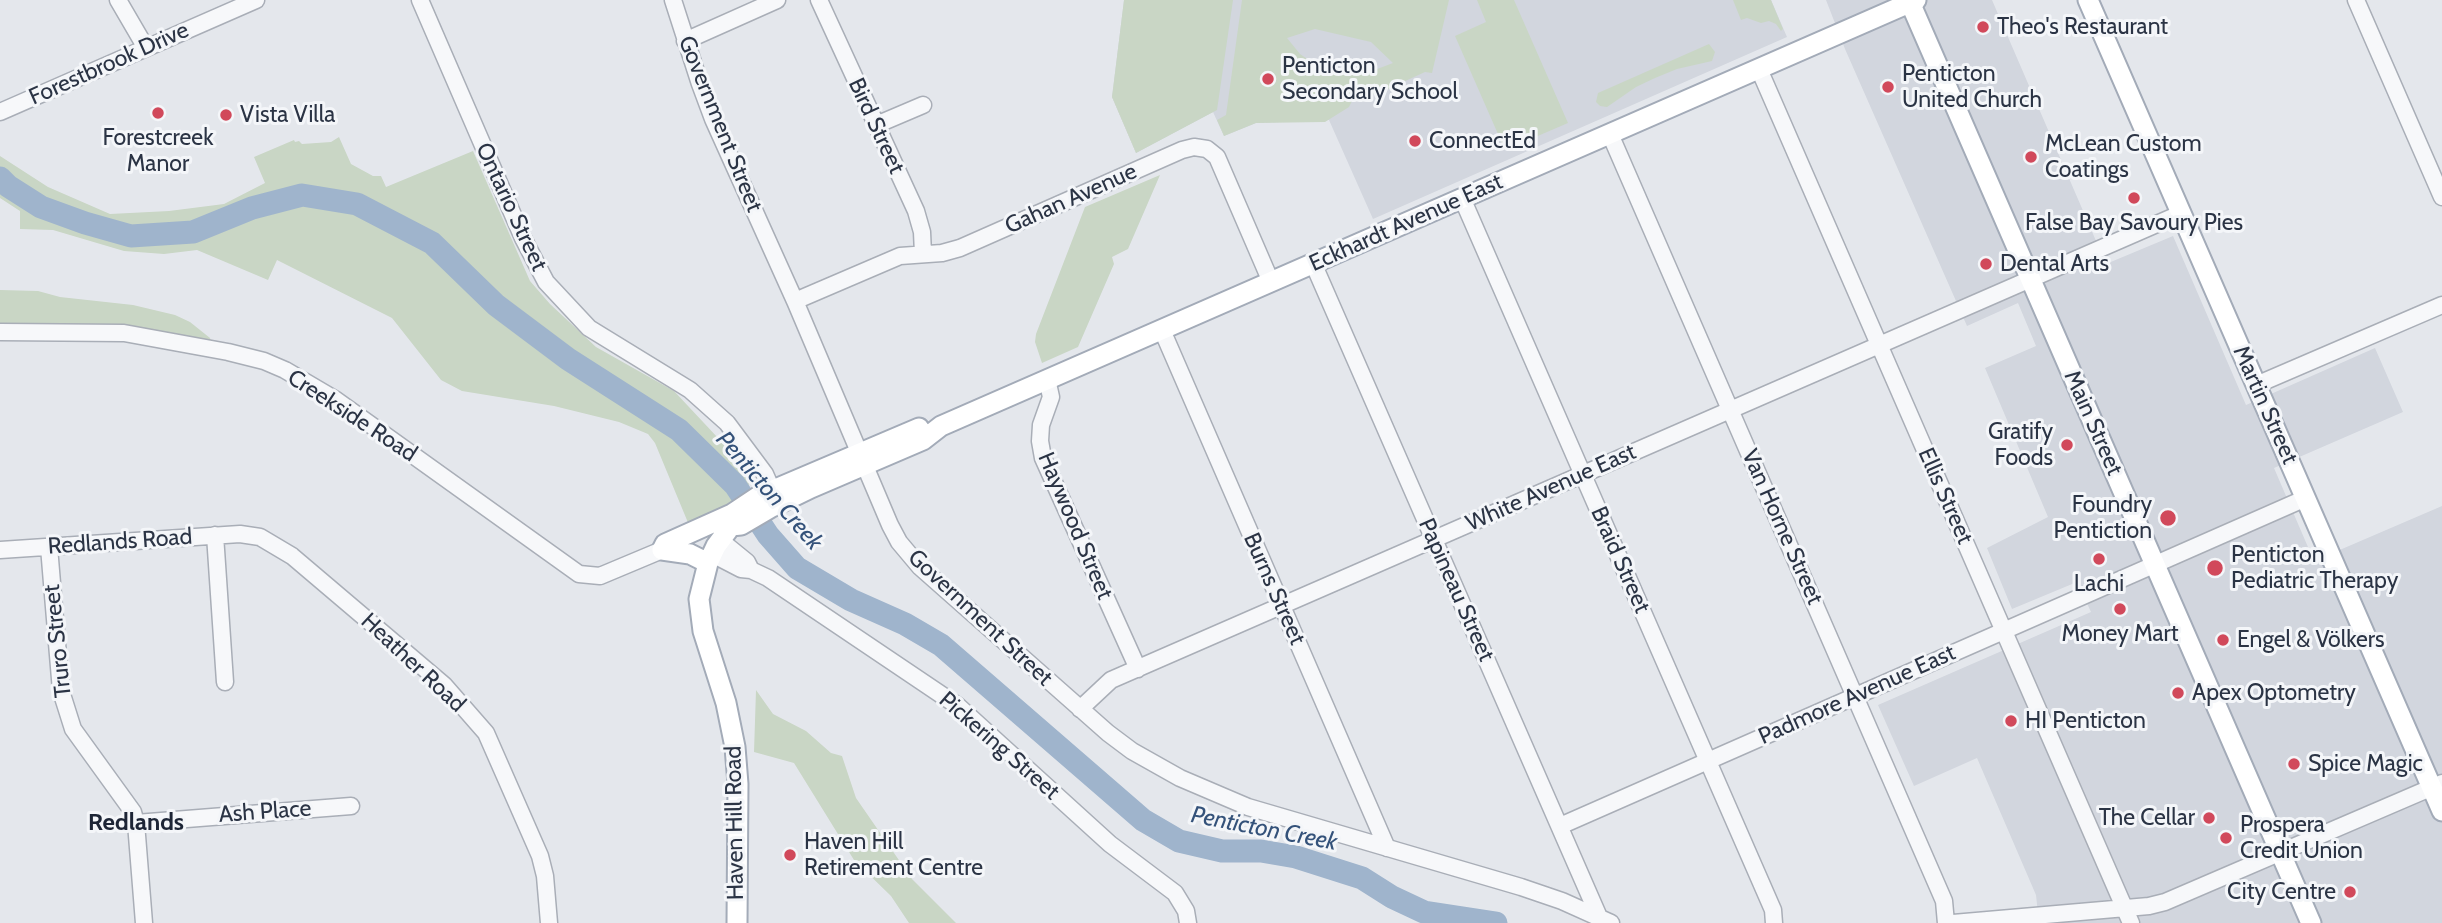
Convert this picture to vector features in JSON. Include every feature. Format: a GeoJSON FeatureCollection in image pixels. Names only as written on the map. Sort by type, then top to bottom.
{"type":"FeatureCollection","features":[{"type":"Feature","properties":{"kind":"main road","name":"Martin Street"},"geometry":{"type":"LineString","coordinates":[[2088,0],[2306,498],[2437,785],[2442,811]]}},
{"type":"Feature","properties":{"kind":"main road","name":"Eckhardt Avenue East"},"geometry":{"type":"LineString","coordinates":[[662,550],[665,544],[724,537],[767,498],[863,458],[918,428],[941,426],[1912,1]]}},
{"type":"Feature","properties":{"kind":"main road","name":"Main Street"},"geometry":{"type":"LineString","coordinates":[[1912,1],[2311,923]]}},
{"type":"Feature","properties":{"kind":"main road"},"geometry":{"type":"LineString","coordinates":[[662,550],[690,554],[724,537]]}},
{"type":"Feature","properties":{"kind":"main road","name":"Haven Hill Road"},"geometry":{"type":"LineString","coordinates":[[724,537],[699,599],[700,616],[729,714],[737,765],[737,923]]}},
{"type":"Feature","properties":{"kind":"street"},"geometry":{"type":"LineString","coordinates":[[118,0],[146,48]]}},
{"type":"Feature","properties":{"kind":"street","name":"Forestbrook Drive"},"geometry":{"type":"LineString","coordinates":[[0,112],[256,0]]}},
{"type":"Feature","properties":{"kind":"street","name":"Ontario Street"},"geometry":{"type":"LineString","coordinates":[[420,0],[523,238],[546,282],[589,328],[690,390],[727,423],[765,474],[767,498]]}},
{"type":"Feature","properties":{"kind":"street","name":"Government Street"},"geometry":{"type":"LineString","coordinates":[[673,0],[713,119],[899,542],[920,567],[1080,709],[1132,751],[1180,778],[1218,796],[1531,891],[1605,920]]}},
{"type":"Feature","properties":{"kind":"street"},"geometry":{"type":"LineString","coordinates":[[685,41],[777,0]]}},
{"type":"Feature","properties":{"kind":"street","name":"Bird Street"},"geometry":{"type":"LineString","coordinates":[[819,0],[920,222],[923,254]]}},
{"type":"Feature","properties":{"kind":"street"},"geometry":{"type":"LineString","coordinates":[[2356,0],[2438,176],[2442,197]]}},
{"type":"Feature","properties":{"kind":"street","name":"Ellis Street"},"geometry":{"type":"LineString","coordinates":[[1759,69],[2128,916]]}},
{"type":"Feature","properties":{"kind":"street"},"geometry":{"type":"LineString","coordinates":[[876,125],[923,105]]}},
{"type":"Feature","properties":{"kind":"street","name":"Van Horne Street"},"geometry":{"type":"LineString","coordinates":[[1610,134],[1944,901],[1946,923]]}},
{"type":"Feature","properties":{"kind":"street","name":"Gahan Avenue"},"geometry":{"type":"LineString","coordinates":[[795,301],[900,257],[942,253],[960,248],[1182,150],[1201,147],[1212,152],[1220,162],[1271,282]]}},
{"type":"Feature","properties":{"kind":"street","name":"Braid Street"},"geometry":{"type":"LineString","coordinates":[[1462,198],[1773,910],[1774,923]]}},
{"type":"Feature","properties":{"kind":"street","name":"White Avenue East"},"geometry":{"type":"LineString","coordinates":[[1080,709],[1103,685],[1138,669],[2182,213]]}},
{"type":"Feature","properties":{"kind":"street","name":"Papineau Street"},"geometry":{"type":"LineString","coordinates":[[1313,264],[1560,826],[1605,920]]}},
{"type":"Feature","properties":{"kind":"street"},"geometry":{"type":"LineString","coordinates":[[2256,385],[2442,305]]}},
{"type":"Feature","properties":{"kind":"street","name":"Burns Street"},"geometry":{"type":"LineString","coordinates":[[1162,330],[1387,848]]}},
{"type":"Feature","properties":{"kind":"street","name":"Creekside Road"},"geometry":{"type":"LineString","coordinates":[[0,332],[124,333],[264,361],[295,375],[336,400],[569,568],[589,577],[600,576],[662,550]]}},
{"type":"Feature","properties":{"kind":"street","name":"Haywood Street"},"geometry":{"type":"LineString","coordinates":[[1047,379],[1051,397],[1041,425],[1043,458],[1138,669]]}},
{"type":"Feature","properties":{"kind":"street","name":"Padmore Avenue East"},"geometry":{"type":"LineString","coordinates":[[1560,826],[2306,498]]}},
{"type":"Feature","properties":{"kind":"street","name":"Redlands Road"},"geometry":{"type":"LineString","coordinates":[[0,551],[240,534]]}},
{"type":"Feature","properties":{"kind":"street","name":"Heather Road"},"geometry":{"type":"LineString","coordinates":[[240,534],[260,537],[292,556],[444,685],[486,733],[540,856],[545,876],[549,923]]}},
{"type":"Feature","properties":{"kind":"street"},"geometry":{"type":"LineString","coordinates":[[215,535],[225,682]]}},
{"type":"Feature","properties":{"kind":"street","name":"Pickering Street"},"geometry":{"type":"LineString","coordinates":[[724,537],[751,569],[958,706],[1110,844],[1175,894],[1183,903],[1188,923]]}},
{"type":"Feature","properties":{"kind":"street","name":"Truro Street"},"geometry":{"type":"LineString","coordinates":[[50,547],[58,668],[66,712],[73,729],[133,812],[144,923]]}},
{"type":"Feature","properties":{"kind":"street"},"geometry":{"type":"LineString","coordinates":[[1953,923],[2128,916],[2149,906],[2174,899],[2437,785]]}},
{"type":"Feature","properties":{"kind":"street","name":"Ash Place"},"geometry":{"type":"LineString","coordinates":[[136,823],[351,806]]}},
{"type":"Feature","properties":{"kind":"shaded area","name":"Penticton Secondary School"},"geometry":{"type":"Polygon","coordinates":[[[1124,0],[1771,0],[1787,37],[1373,219],[1329,120],[1256,123],[1224,136],[1213,112],[1136,153],[1112,97],[1124,0]]]}},
{"type":"Feature","properties":{"kind":"shaded area"},"geometry":{"type":"Polygon","coordinates":[[[1826,0],[1992,0],[2106,264],[2173,236],[2246,405],[2375,348],[2403,412],[2274,468],[2314,561],[2442,506],[2442,923],[2039,923],[2036,895],[1977,758],[1914,786],[1878,705],[2091,612],[2077,582],[2012,609],[1987,548],[2048,517],[1985,368],[2036,346],[2018,303],[1967,326],[1826,0]]]}},
{"type":"Feature","properties":{"kind":"green space"},"geometry":{"type":"Polygon","coordinates":[[[1124,0],[1233,0],[1217,110],[1136,153],[1112,97],[1124,0]]]}},
{"type":"Feature","properties":{"kind":"green space"},"geometry":{"type":"Polygon","coordinates":[[[1242,0],[1449,0],[1432,73],[1425,72],[1379,93],[1353,99],[1349,107],[1325,122],[1256,123],[1224,136],[1217,120],[1226,115],[1242,0]],[[1315,29],[1287,38],[1300,54],[1322,69],[1347,75],[1364,74],[1393,63],[1371,42],[1315,29]]]}},
{"type":"Feature","properties":{"kind":"green space"},"geometry":{"type":"Polygon","coordinates":[[[1477,0],[1514,0],[1568,123],[1505,150],[1455,36],[1486,22],[1477,0]]]}},
{"type":"Feature","properties":{"kind":"green space"},"geometry":{"type":"Polygon","coordinates":[[[1733,0],[1771,0],[1783,29],[1781,31],[1776,24],[1769,21],[1761,23],[1747,18],[1741,20],[1733,0]]]}},
{"type":"Feature","properties":{"kind":"green space"},"geometry":{"type":"Polygon","coordinates":[[[1709,44],[1715,52],[1712,61],[1677,69],[1655,78],[1636,87],[1607,107],[1596,102],[1598,93],[1709,44]]]}},
{"type":"Feature","properties":{"kind":"green space"},"geometry":{"type":"Polygon","coordinates":[[[339,137],[351,164],[373,176],[381,176],[386,187],[473,151],[530,281],[550,304],[596,347],[674,391],[752,475],[747,490],[726,507],[689,525],[655,443],[648,434],[619,422],[554,406],[462,391],[441,380],[392,318],[277,260],[268,280],[197,250],[164,254],[124,251],[53,230],[20,229],[20,211],[0,198],[0,156],[48,187],[110,214],[169,211],[224,204],[265,183],[254,157],[294,140],[302,144],[331,142],[339,137]]]}},
{"type":"Feature","properties":{"kind":"green space"},"geometry":{"type":"Polygon","coordinates":[[[1160,175],[1128,249],[1112,257],[1114,264],[1078,347],[1042,363],[1035,342],[1036,334],[1085,207],[1160,175]]]}},
{"type":"Feature","properties":{"kind":"green space"},"geometry":{"type":"Polygon","coordinates":[[[0,290],[38,291],[60,297],[133,305],[175,315],[190,322],[210,338],[211,342],[0,326],[0,290]]]}},
{"type":"Feature","properties":{"kind":"green space"},"geometry":{"type":"Polygon","coordinates":[[[756,690],[773,714],[806,731],[831,753],[842,756],[856,798],[912,879],[956,923],[909,923],[891,896],[854,860],[794,763],[754,752],[756,690]]]}},
{"type":"Feature","properties":{"kind":"waterway","name":"Penticton Creek"},"geometry":{"type":"LineString","coordinates":[[0,178],[41,207],[131,236],[193,232],[252,208],[302,195],[357,204],[432,243],[496,305],[568,359],[679,430],[735,485],[768,535],[797,568],[851,600],[905,624],[941,645],[1143,820],[1179,841],[1222,851],[1261,851],[1296,857],[1362,878],[1392,897],[1424,912],[1496,923]]}},
{"type":"Feature","properties":{"kind":"place","name":"Theo's Restaurant"},"geometry":{"type":"Point","coordinates":[1983,27]}},
{"type":"Feature","properties":{"kind":"place","name":"Penticton Secondary School"},"geometry":{"type":"Point","coordinates":[1268,79]}},
{"type":"Feature","properties":{"kind":"place","name":"Penticton United Church"},"geometry":{"type":"Point","coordinates":[1888,87]}},
{"type":"Feature","properties":{"kind":"place","name":"Forestcreek Manor"},"geometry":{"type":"Point","coordinates":[158,113]}},
{"type":"Feature","properties":{"kind":"place","name":"Vista Villa"},"geometry":{"type":"Point","coordinates":[226,115]}},
{"type":"Feature","properties":{"kind":"place","name":"ConnectEd"},"geometry":{"type":"Point","coordinates":[1415,141]}},
{"type":"Feature","properties":{"kind":"place","name":"McLean Custom Coatings"},"geometry":{"type":"Point","coordinates":[2031,157]}},
{"type":"Feature","properties":{"kind":"place","name":"False Bay Savoury Pies"},"geometry":{"type":"Point","coordinates":[2134,198]}},
{"type":"Feature","properties":{"kind":"place","name":"Dental Arts"},"geometry":{"type":"Point","coordinates":[1986,264]}},
{"type":"Feature","properties":{"kind":"place","name":"Gratify Foods"},"geometry":{"type":"Point","coordinates":[2067,445]}},
{"type":"Feature","properties":{"kind":"place","name":"Foundry Pentiction"},"geometry":{"type":"Point","coordinates":[2168,518]}},
{"type":"Feature","properties":{"kind":"place","name":"Lachi"},"geometry":{"type":"Point","coordinates":[2099,559]}},
{"type":"Feature","properties":{"kind":"place","name":"Penticton Pediatric Therapy"},"geometry":{"type":"Point","coordinates":[2215,568]}},
{"type":"Feature","properties":{"kind":"place","name":"Money Mart"},"geometry":{"type":"Point","coordinates":[2120,609]}},
{"type":"Feature","properties":{"kind":"place","name":"Engel & Völkers"},"geometry":{"type":"Point","coordinates":[2223,640]}},
{"type":"Feature","properties":{"kind":"place","name":"Apex Optometry"},"geometry":{"type":"Point","coordinates":[2178,693]}},
{"type":"Feature","properties":{"kind":"place","name":"HI Penticton"},"geometry":{"type":"Point","coordinates":[2011,721]}},
{"type":"Feature","properties":{"kind":"place","name":"Spice Magic"},"geometry":{"type":"Point","coordinates":[2294,764]}},
{"type":"Feature","properties":{"kind":"place","name":"The Cellar"},"geometry":{"type":"Point","coordinates":[2209,818]}},
{"type":"Feature","properties":{"kind":"place","name":"Prospera Credit Union"},"geometry":{"type":"Point","coordinates":[2226,838]}},
{"type":"Feature","properties":{"kind":"place","name":"Haven Hill Retirement Centre"},"geometry":{"type":"Point","coordinates":[790,855]}},
{"type":"Feature","properties":{"kind":"place","name":"City Centre"},"geometry":{"type":"Point","coordinates":[2350,892]}},
{"type":"Feature","properties":{"kind":"district","name":"Redlands"},"geometry":{"type":"Point","coordinates":[136,823]}}]}
